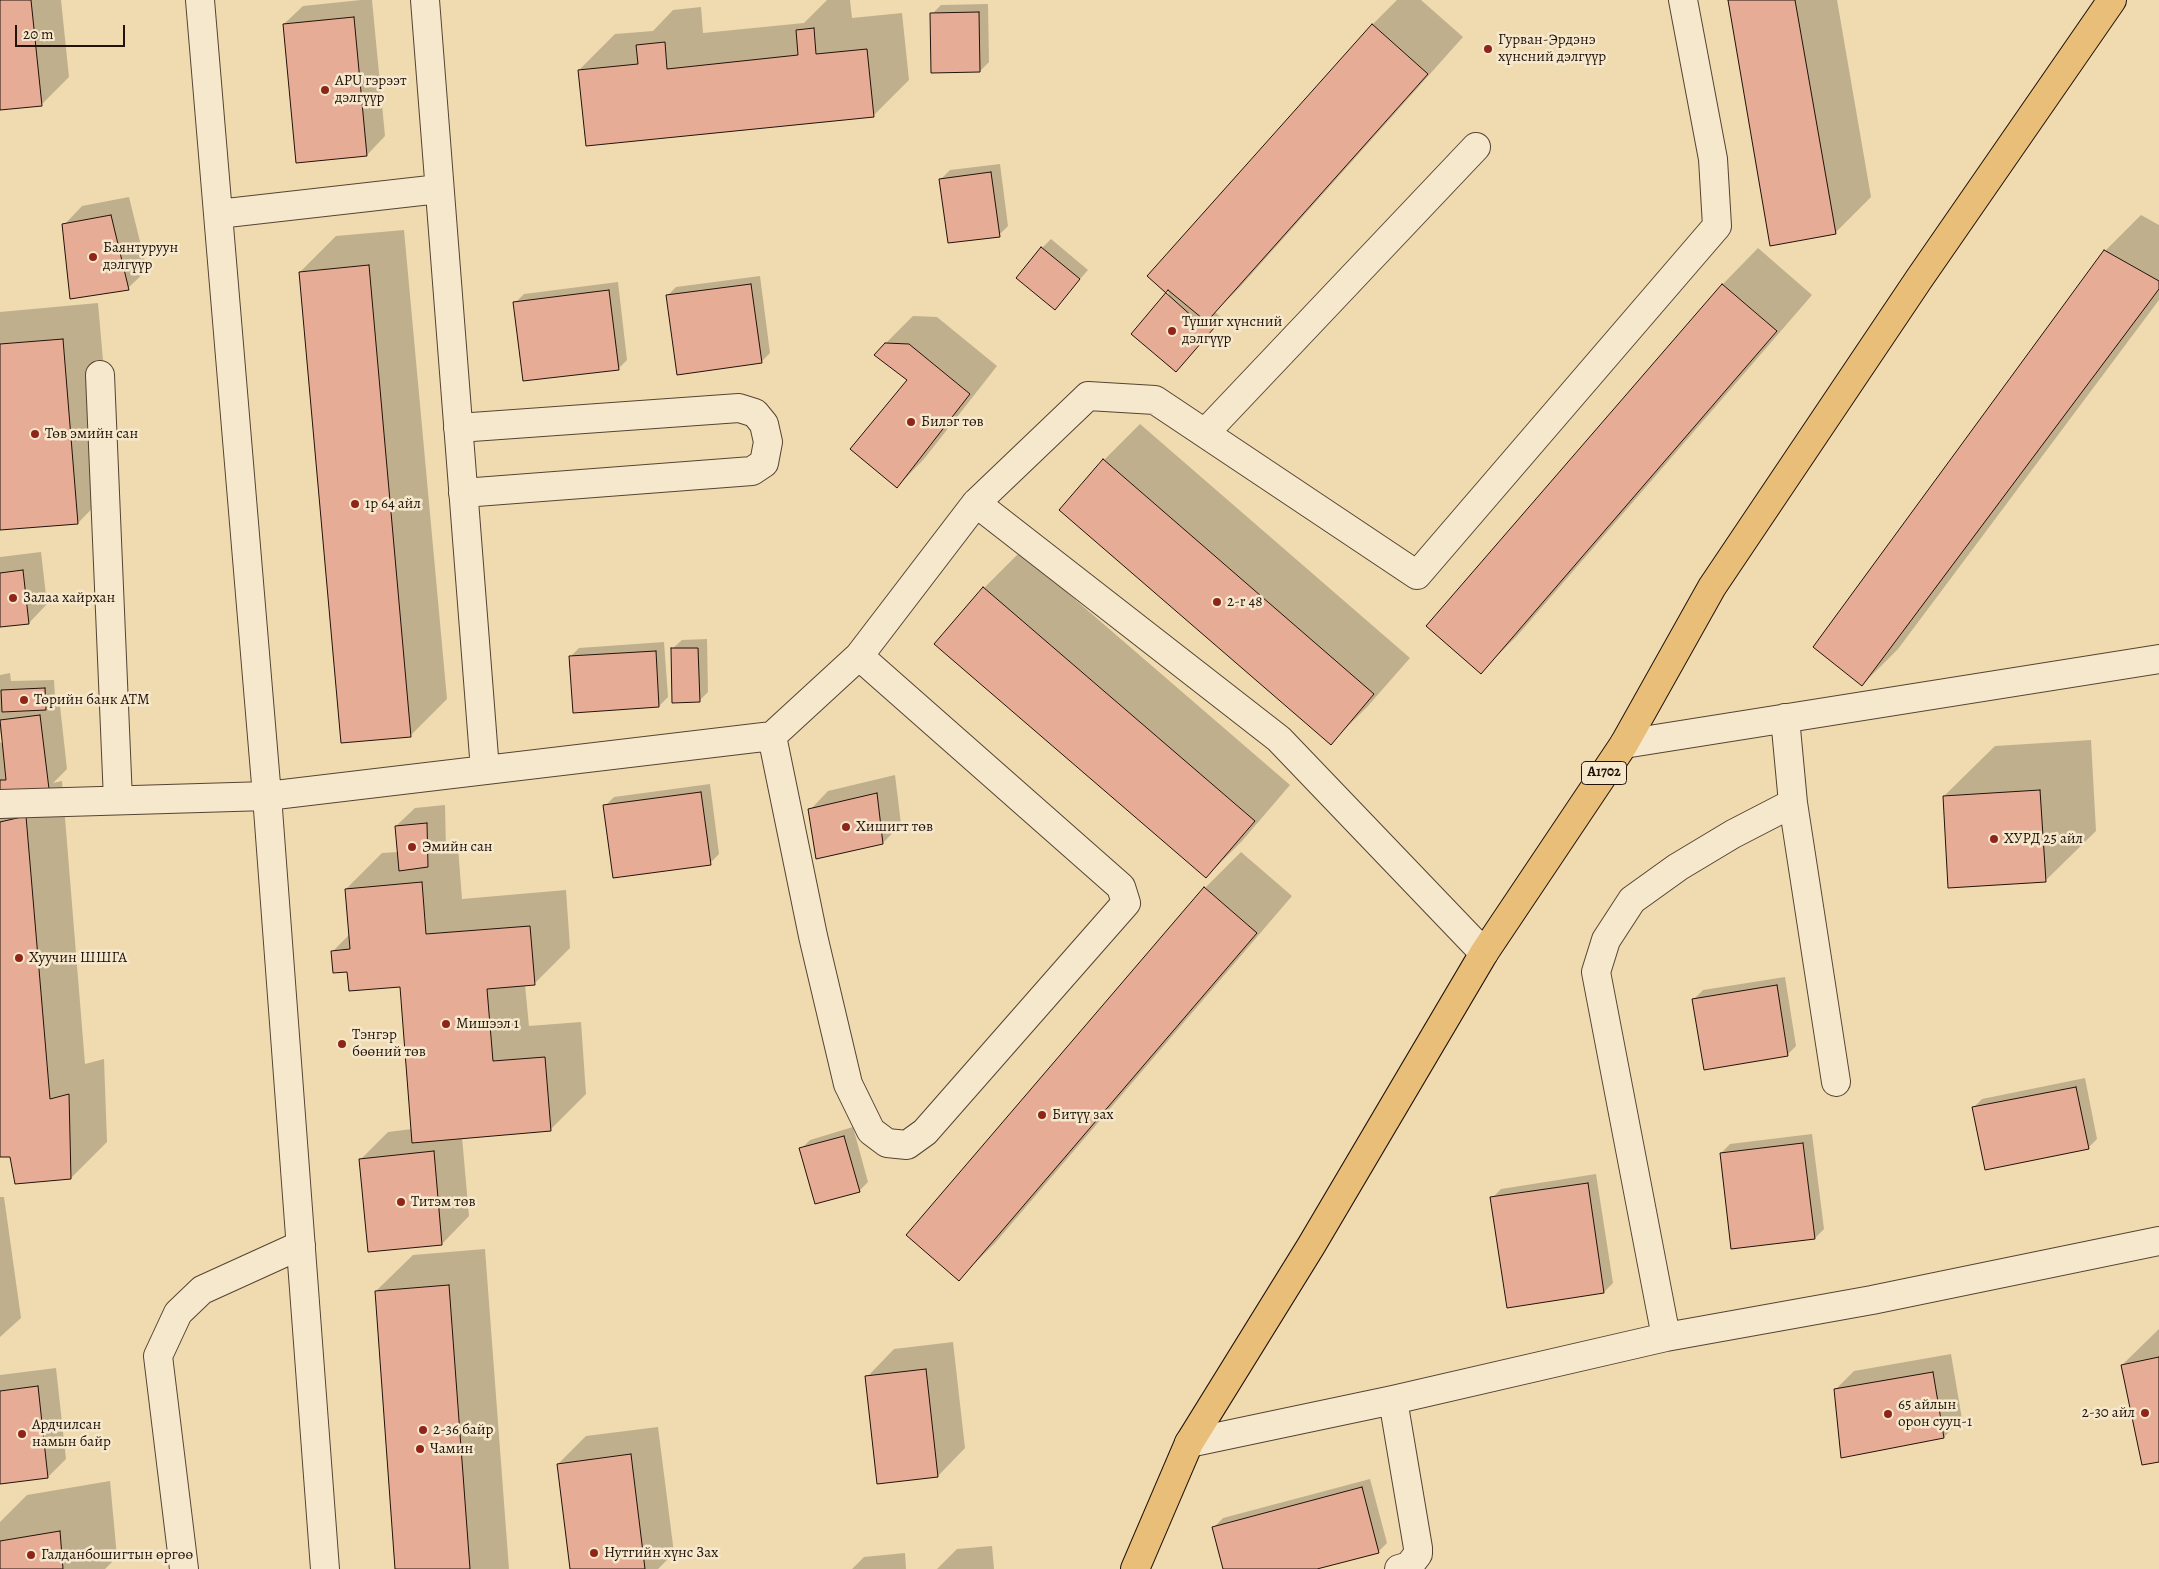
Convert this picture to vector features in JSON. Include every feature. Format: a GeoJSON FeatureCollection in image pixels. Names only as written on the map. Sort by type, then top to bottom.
{"type":"FeatureCollection","features":[{"type":"Feature","properties":{"kind":"highway","name":"A1702"},"geometry":{"type":"LineString","coordinates":[[1135,1569],[1189,1443],[1311,1246],[1484,952],[1624,744],[1712,587],[1919,280],[2112,0]]}},
{"type":"Feature","properties":{"kind":"street"},"geometry":{"type":"LineString","coordinates":[[200,0],[267,796],[325,1569]]}},
{"type":"Feature","properties":{"kind":"street"},"geometry":{"type":"LineString","coordinates":[[425,0],[485,770]]}},
{"type":"Feature","properties":{"kind":"street"},"geometry":{"type":"LineString","coordinates":[[0,804],[267,796],[772,736],[859,656],[976,503],[1088,396],[1155,400],[1417,574],[1717,226],[1713,159],[1683,0]]}},
{"type":"Feature","properties":{"kind":"street"},"geometry":{"type":"LineString","coordinates":[[1205,433],[1476,147]]}},
{"type":"Feature","properties":{"kind":"street"},"geometry":{"type":"LineString","coordinates":[[218,214],[439,189]]}},
{"type":"Feature","properties":{"kind":"street"},"geometry":{"type":"LineString","coordinates":[[100,375],[118,800]]}},
{"type":"Feature","properties":{"kind":"street"},"geometry":{"type":"LineString","coordinates":[[458,428],[739,408],[755,413],[764,424],[768,442],[764,462],[752,471],[463,493]]}},
{"type":"Feature","properties":{"kind":"street"},"geometry":{"type":"LineString","coordinates":[[976,503],[1280,738],[1484,952]]}},
{"type":"Feature","properties":{"kind":"street"},"geometry":{"type":"LineString","coordinates":[[772,736],[814,936],[848,1084],[871,1131],[888,1143],[907,1146],[926,1132],[1126,903],[1121,887],[859,656]]}},
{"type":"Feature","properties":{"kind":"street"},"geometry":{"type":"LineString","coordinates":[[1624,744],[2159,659]]}},
{"type":"Feature","properties":{"kind":"street"},"geometry":{"type":"LineString","coordinates":[[1785,718],[1793,803],[1836,1082]]}},
{"type":"Feature","properties":{"kind":"street"},"geometry":{"type":"LineString","coordinates":[[1666,1337],[1596,972],[1606,940],[1632,900],[1694,857],[1732,834],[1793,803]]}},
{"type":"Feature","properties":{"kind":"street"},"geometry":{"type":"LineString","coordinates":[[1189,1443],[1393,1400],[1666,1337],[1872,1300],[2159,1241]]}},
{"type":"Feature","properties":{"kind":"street"},"geometry":{"type":"LineString","coordinates":[[184,1569],[158,1356],[178,1313],[202,1290],[301,1245]]}},
{"type":"Feature","properties":{"kind":"street"},"geometry":{"type":"LineString","coordinates":[[1393,1400],[1418,1554],[1409,1566],[1399,1569]]}},
{"type":"Feature","properties":{"kind":"building"},"geometry":{"type":"Polygon","coordinates":[[[0,0],[31,0],[42,106],[0,110],[0,0]]]}},
{"type":"Feature","properties":{"kind":"building"},"geometry":{"type":"Polygon","coordinates":[[[1728,0],[1795,0],[1836,234],[1770,246],[1728,0]]]}},
{"type":"Feature","properties":{"kind":"building"},"geometry":{"type":"Polygon","coordinates":[[[979,12],[980,72],[931,73],[930,13],[979,12]]]}},
{"type":"Feature","properties":{"kind":"building","name":"APU гэрээт дэлгүүр"},"geometry":{"type":"Polygon","coordinates":[[[354,17],[367,156],[296,163],[283,24],[354,17]]]}},
{"type":"Feature","properties":{"kind":"building"},"geometry":{"type":"Polygon","coordinates":[[[1372,24],[1428,74],[1203,326],[1147,276],[1372,24]]]}},
{"type":"Feature","properties":{"kind":"building"},"geometry":{"type":"Polygon","coordinates":[[[814,28],[816,54],[867,49],[874,117],[586,146],[578,70],[638,64],[636,45],[665,42],[667,69],[798,55],[796,30],[814,28]]]}},
{"type":"Feature","properties":{"kind":"building"},"geometry":{"type":"Polygon","coordinates":[[[991,172],[1000,237],[948,243],[939,179],[991,172]]]}},
{"type":"Feature","properties":{"kind":"building","name":"Баянтуруун дэлгүүр"},"geometry":{"type":"Polygon","coordinates":[[[111,215],[129,290],[70,299],[62,224],[111,215]]]}},
{"type":"Feature","properties":{"kind":"building"},"geometry":{"type":"Polygon","coordinates":[[[1041,247],[1080,279],[1055,310],[1016,278],[1041,247]]]}},
{"type":"Feature","properties":{"kind":"building"},"geometry":{"type":"Polygon","coordinates":[[[2104,250],[2159,281],[2159,289],[1862,686],[1813,647],[2104,250]]]}},
{"type":"Feature","properties":{"kind":"building","name":"1р 64 айл"},"geometry":{"type":"Polygon","coordinates":[[[369,265],[411,737],[341,743],[299,272],[369,265]]]}},
{"type":"Feature","properties":{"kind":"building"},"geometry":{"type":"Polygon","coordinates":[[[751,284],[762,363],[677,375],[666,295],[751,284]]]}},
{"type":"Feature","properties":{"kind":"building"},"geometry":{"type":"Polygon","coordinates":[[[1722,284],[1777,331],[1481,674],[1426,626],[1722,284]]]}},
{"type":"Feature","properties":{"kind":"building"},"geometry":{"type":"Polygon","coordinates":[[[609,290],[619,370],[523,381],[513,302],[609,290]]]}},
{"type":"Feature","properties":{"kind":"building","name":"Түшиг хүнсний дэлгүүр"},"geometry":{"type":"Polygon","coordinates":[[[1168,290],[1214,328],[1176,372],[1131,334],[1168,290]]]}},
{"type":"Feature","properties":{"kind":"building","name":"Төв эмийн сан"},"geometry":{"type":"Polygon","coordinates":[[[63,339],[78,524],[0,530],[0,344],[63,339]]]}},
{"type":"Feature","properties":{"kind":"building","name":"Билэг төв"},"geometry":{"type":"Polygon","coordinates":[[[885,343],[909,344],[970,394],[897,488],[850,449],[907,380],[874,355],[885,343]]]}},
{"type":"Feature","properties":{"kind":"building","name":"2-r 48"},"geometry":{"type":"Polygon","coordinates":[[[1103,459],[1374,694],[1331,745],[1059,510],[1103,459]]]}},
{"type":"Feature","properties":{"kind":"building","name":"Залаа хайрхан"},"geometry":{"type":"Polygon","coordinates":[[[23,570],[29,624],[0,627],[0,573],[23,570]]]}},
{"type":"Feature","properties":{"kind":"building"},"geometry":{"type":"Polygon","coordinates":[[[983,587],[1255,821],[1206,878],[934,644],[983,587]]]}},
{"type":"Feature","properties":{"kind":"building"},"geometry":{"type":"Polygon","coordinates":[[[671,648],[698,648],[700,702],[672,703],[671,648]]]}},
{"type":"Feature","properties":{"kind":"building"},"geometry":{"type":"Polygon","coordinates":[[[656,651],[659,707],[573,713],[569,656],[656,651]]]}},
{"type":"Feature","properties":{"kind":"building","name":"Төрийн банк АТМ"},"geometry":{"type":"Polygon","coordinates":[[[45,688],[46,710],[2,712],[1,690],[45,688]]]}},
{"type":"Feature","properties":{"kind":"building"},"geometry":{"type":"Polygon","coordinates":[[[40,715],[49,789],[0,795],[0,780],[6,780],[0,720],[40,715]]]}},
{"type":"Feature","properties":{"kind":"building","name":"ХУРД 25 айл"},"geometry":{"type":"Polygon","coordinates":[[[2040,790],[2046,882],[1948,888],[1943,796],[2040,790]]]}},
{"type":"Feature","properties":{"kind":"building"},"geometry":{"type":"Polygon","coordinates":[[[701,792],[711,865],[613,878],[603,805],[701,792]]]}},
{"type":"Feature","properties":{"kind":"building","name":"Хишигт төв"},"geometry":{"type":"Polygon","coordinates":[[[877,793],[883,844],[816,859],[808,809],[877,793]]]}},
{"type":"Feature","properties":{"kind":"building","name":"Хуучин ШШГА"},"geometry":{"type":"Polygon","coordinates":[[[26,816],[50,1099],[69,1094],[71,1179],[15,1184],[10,1157],[0,1157],[0,822],[26,816]]]}},
{"type":"Feature","properties":{"kind":"building","name":"Эмийн сан"},"geometry":{"type":"Polygon","coordinates":[[[427,823],[428,867],[399,871],[395,826],[427,823]]]}},
{"type":"Feature","properties":{"kind":"building","name":"Мишээл 1"},"geometry":{"type":"Polygon","coordinates":[[[422,882],[426,934],[530,926],[535,985],[487,989],[493,1061],[545,1057],[551,1131],[412,1143],[400,987],[349,991],[347,972],[333,973],[331,951],[350,949],[345,889],[422,882]]]}},
{"type":"Feature","properties":{"kind":"building"},"geometry":{"type":"Polygon","coordinates":[[[1204,887],[1257,933],[959,1281],[906,1235],[1204,887]]]}},
{"type":"Feature","properties":{"kind":"building"},"geometry":{"type":"Polygon","coordinates":[[[1777,985],[1788,1056],[1704,1070],[1692,999],[1777,985]]]}},
{"type":"Feature","properties":{"kind":"building"},"geometry":{"type":"Polygon","coordinates":[[[2076,1087],[2089,1149],[1985,1170],[1972,1107],[2076,1087]]]}},
{"type":"Feature","properties":{"kind":"building"},"geometry":{"type":"Polygon","coordinates":[[[844,1136],[860,1192],[815,1204],[799,1148],[844,1136]]]}},
{"type":"Feature","properties":{"kind":"building"},"geometry":{"type":"Polygon","coordinates":[[[1803,1143],[1815,1239],[1731,1249],[1720,1153],[1803,1143]]]}},
{"type":"Feature","properties":{"kind":"building","name":"Титэм төв"},"geometry":{"type":"Polygon","coordinates":[[[434,1151],[442,1245],[368,1252],[359,1159],[434,1151]]]}},
{"type":"Feature","properties":{"kind":"building"},"geometry":{"type":"Polygon","coordinates":[[[1588,1183],[1604,1293],[1507,1308],[1490,1197],[1588,1183]]]}},
{"type":"Feature","properties":{"kind":"building","name":"2-36 байр"},"geometry":{"type":"Polygon","coordinates":[[[449,1285],[470,1569],[395,1569],[375,1291],[449,1285]]]}},
{"type":"Feature","properties":{"kind":"building","name":"2-30 айл"},"geometry":{"type":"Polygon","coordinates":[[[2159,1357],[2159,1462],[2142,1465],[2121,1365],[2159,1357]]]}},
{"type":"Feature","properties":{"kind":"building"},"geometry":{"type":"Polygon","coordinates":[[[926,1369],[938,1477],[877,1484],[865,1376],[926,1369]]]}},
{"type":"Feature","properties":{"kind":"building","name":"65 айлын орон сууц-1"},"geometry":{"type":"Polygon","coordinates":[[[1933,1372],[1944,1438],[1841,1458],[1834,1389],[1933,1372]]]}},
{"type":"Feature","properties":{"kind":"building","name":"Ардчилсан намын байр"},"geometry":{"type":"Polygon","coordinates":[[[38,1386],[48,1478],[0,1484],[0,1391],[38,1386]]]}},
{"type":"Feature","properties":{"kind":"building"},"geometry":{"type":"Polygon","coordinates":[[[631,1454],[645,1569],[570,1569],[557,1464],[631,1454]]]}},
{"type":"Feature","properties":{"kind":"building"},"geometry":{"type":"Polygon","coordinates":[[[1362,1487],[1379,1553],[1317,1569],[1223,1569],[1212,1527],[1362,1487]]]}},
{"type":"Feature","properties":{"kind":"building","name":"Галданбошигтын өргөө"},"geometry":{"type":"Polygon","coordinates":[[[60,1531],[63,1569],[0,1569],[0,1541],[60,1531]]]}},
{"type":"Feature","properties":{"kind":"place","name":"Гурван-Эрдэнэ хүнсний дэлгүүр"},"geometry":{"type":"Point","coordinates":[1488,49]}},
{"type":"Feature","properties":{"kind":"place","name":"APU гэрээт дэлгүүр"},"geometry":{"type":"Point","coordinates":[325,90]}},
{"type":"Feature","properties":{"kind":"place","name":"Баянтуруун дэлгүүр"},"geometry":{"type":"Point","coordinates":[93,257]}},
{"type":"Feature","properties":{"kind":"place","name":"Түшиг хүнсний дэлгүүр"},"geometry":{"type":"Point","coordinates":[1172,331]}},
{"type":"Feature","properties":{"kind":"place","name":"Билэг төв"},"geometry":{"type":"Point","coordinates":[911,422]}},
{"type":"Feature","properties":{"kind":"place","name":"Төв эмийн сан"},"geometry":{"type":"Point","coordinates":[35,434]}},
{"type":"Feature","properties":{"kind":"place","name":"1р 64 айл"},"geometry":{"type":"Point","coordinates":[355,504]}},
{"type":"Feature","properties":{"kind":"place","name":"Залаа хайрхан"},"geometry":{"type":"Point","coordinates":[13,598]}},
{"type":"Feature","properties":{"kind":"place","name":"2-r 48"},"geometry":{"type":"Point","coordinates":[1217,602]}},
{"type":"Feature","properties":{"kind":"place","name":"Төрийн банк АТМ"},"geometry":{"type":"Point","coordinates":[24,700]}},
{"type":"Feature","properties":{"kind":"place","name":"Хишигт төв"},"geometry":{"type":"Point","coordinates":[846,827]}},
{"type":"Feature","properties":{"kind":"place","name":"ХУРД 25 айл"},"geometry":{"type":"Point","coordinates":[1994,839]}},
{"type":"Feature","properties":{"kind":"place","name":"Эмийн сан"},"geometry":{"type":"Point","coordinates":[412,847]}},
{"type":"Feature","properties":{"kind":"place","name":"Хуучин ШШГА"},"geometry":{"type":"Point","coordinates":[19,958]}},
{"type":"Feature","properties":{"kind":"place","name":"Мишээл 1"},"geometry":{"type":"Point","coordinates":[446,1024]}},
{"type":"Feature","properties":{"kind":"place","name":"Тэнгэр бөөний төв"},"geometry":{"type":"Point","coordinates":[342,1044]}},
{"type":"Feature","properties":{"kind":"place","name":"Битүү зах"},"geometry":{"type":"Point","coordinates":[1042,1115]}},
{"type":"Feature","properties":{"kind":"place","name":"Титэм төв"},"geometry":{"type":"Point","coordinates":[401,1202]}},
{"type":"Feature","properties":{"kind":"place","name":"2-30 айл"},"geometry":{"type":"Point","coordinates":[2145,1413]}},
{"type":"Feature","properties":{"kind":"place","name":"65 айлын орон сууц-1"},"geometry":{"type":"Point","coordinates":[1888,1414]}},
{"type":"Feature","properties":{"kind":"place","name":"2-36 байр"},"geometry":{"type":"Point","coordinates":[423,1430]}},
{"type":"Feature","properties":{"kind":"place","name":"Ардчилсан намын байр"},"geometry":{"type":"Point","coordinates":[22,1434]}},
{"type":"Feature","properties":{"kind":"place","name":"Чамин"},"geometry":{"type":"Point","coordinates":[420,1449]}},
{"type":"Feature","properties":{"kind":"place","name":"Нутгийн хүнс Зах"},"geometry":{"type":"Point","coordinates":[594,1553]}},
{"type":"Feature","properties":{"kind":"place","name":"Галданбошигтын өргөө"},"geometry":{"type":"Point","coordinates":[31,1555]}}]}
